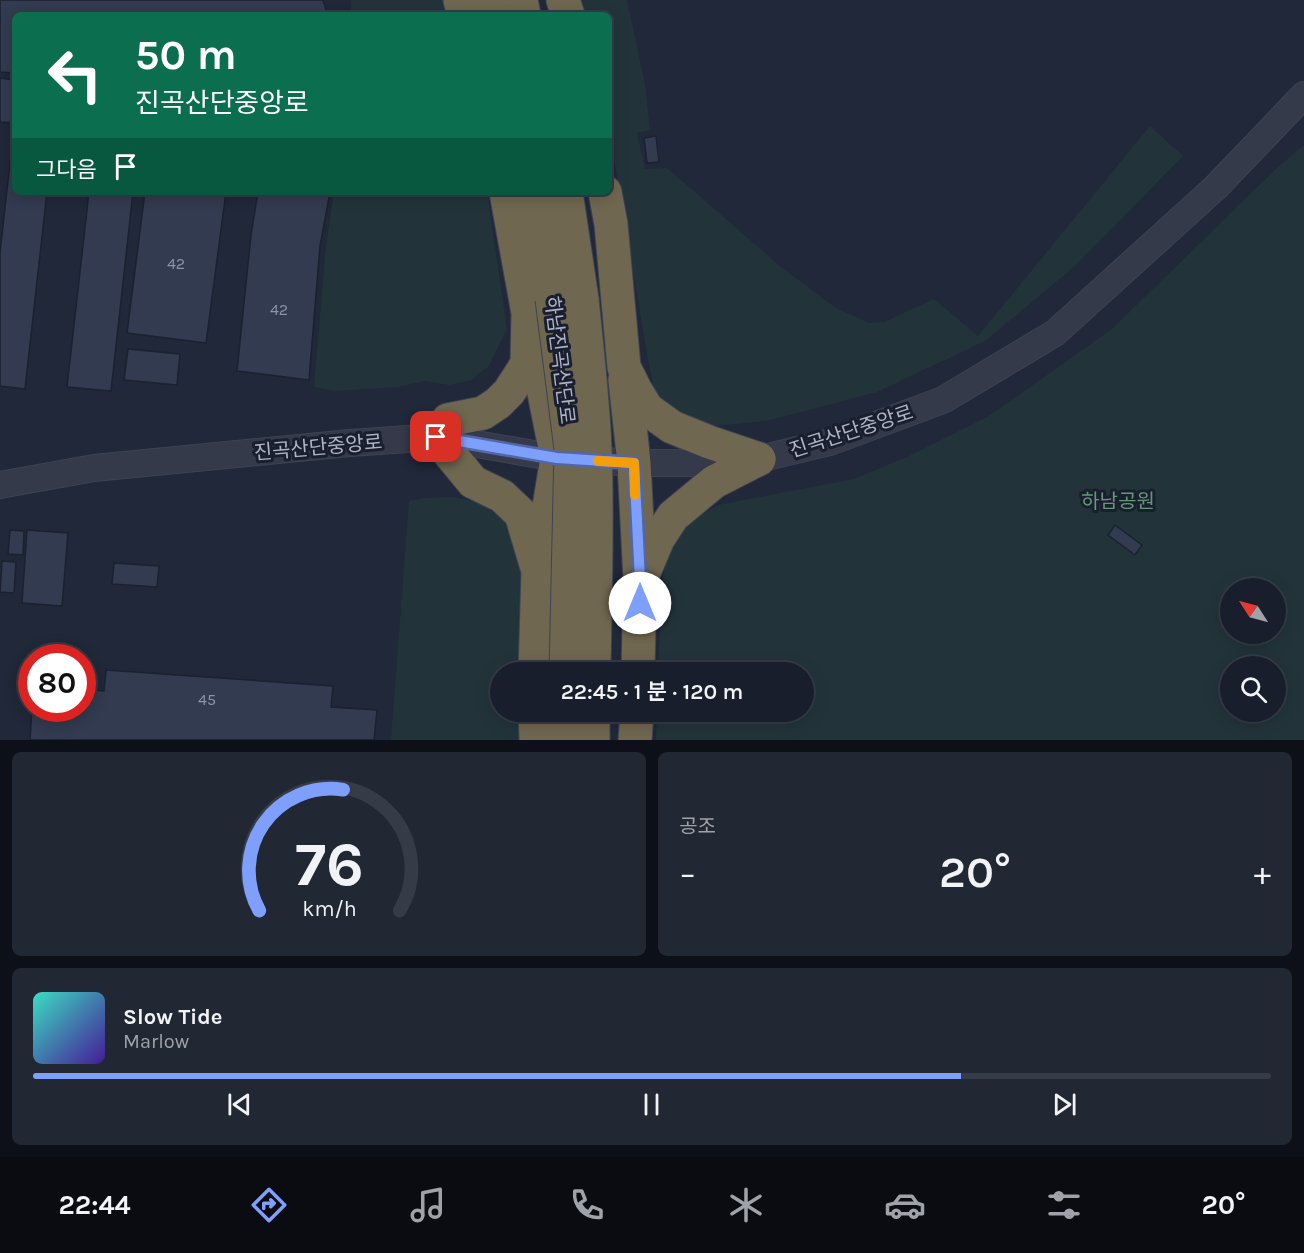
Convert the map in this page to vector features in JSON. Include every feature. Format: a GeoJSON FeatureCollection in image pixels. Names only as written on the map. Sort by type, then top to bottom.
{"type":"FeatureCollection","features":[{"type":"Feature","properties":{"kind":"highway"},"geometry":{"type":"LineString","coordinates":[[507,195],[554,304],[557,458],[538,571],[535,662]]}},
{"type":"Feature","properties":{"kind":"highway","name":"하남진곡산단로"},"geometry":{"type":"LineString","coordinates":[[537,195],[554,304],[571,449],[566,662]]}},
{"type":"Feature","properties":{"kind":"highway","name":"하남진곡산단로"},"geometry":{"type":"LineString","coordinates":[[566,195],[554,304],[591,387],[596,518],[594,662]]}},
{"type":"Feature","properties":{"kind":"highway"},"geometry":{"type":"LineString","coordinates":[[606,195],[611,224],[634,463],[640,580],[638,662]]}},
{"type":"Feature","properties":{"kind":"highway"},"geometry":{"type":"LineString","coordinates":[[538,571],[521,514],[502,496],[473,482],[436,437],[448,420],[483,412],[509,392],[527,363],[554,304]]}},
{"type":"Feature","properties":{"kind":"highway"},"geometry":{"type":"LineString","coordinates":[[624,367],[647,409],[672,427],[759,459]]}},
{"type":"Feature","properties":{"kind":"highway"},"geometry":{"type":"LineString","coordinates":[[640,580],[658,539],[673,516],[714,482],[759,459]]}},
{"type":"Feature","properties":{"kind":"highway"},"geometry":{"type":"LineString","coordinates":[[535,722],[536,740]]}},
{"type":"Feature","properties":{"kind":"highway"},"geometry":{"type":"LineString","coordinates":[[565,740],[566,722]]}},
{"type":"Feature","properties":{"kind":"highway"},"geometry":{"type":"LineString","coordinates":[[592,740],[593,722]]}},
{"type":"Feature","properties":{"kind":"highway"},"geometry":{"type":"LineString","coordinates":[[635,740],[636,722]]}},
{"type":"Feature","properties":{"kind":"street","name":"진곡산단중앙로"},"geometry":{"type":"LineString","coordinates":[[0,485],[94,468],[436,437],[557,458],[634,463],[759,459],[830,442],[943,400],[1055,333],[1216,187],[1304,95]]}},
{"type":"Feature","properties":{"kind":"green space"},"geometry":{"type":"Polygon","coordinates":[[[351,0],[447,0],[450,12],[351,12],[351,0]]]}},
{"type":"Feature","properties":{"kind":"green space"},"geometry":{"type":"Polygon","coordinates":[[[579,0],[627,0],[645,84],[650,130],[637,133],[645,169],[667,168],[780,266],[836,308],[869,323],[884,322],[934,299],[978,336],[1150,126],[1183,156],[1075,266],[985,341],[877,392],[767,421],[714,426],[684,421],[671,410],[654,389],[648,360],[612,148],[612,12],[581,12],[579,0]]]}},
{"type":"Feature","properties":{"kind":"green space","name":"하남공원"},"geometry":{"type":"Polygon","coordinates":[[[1304,145],[1304,740],[656,740],[657,722],[814,722],[814,662],[658,662],[661,590],[667,550],[687,523],[718,505],[854,479],[909,456],[989,416],[1112,329],[1279,166],[1304,145]]]}},
{"type":"Feature","properties":{"kind":"green space"},"geometry":{"type":"Polygon","coordinates":[[[334,195],[487,195],[507,329],[489,366],[471,380],[449,385],[425,381],[398,387],[335,391],[314,387],[326,246],[334,195]]]}},
{"type":"Feature","properties":{"kind":"green space"},"geometry":{"type":"Polygon","coordinates":[[[452,497],[479,502],[504,520],[518,534],[526,559],[526,662],[490,662],[490,722],[525,722],[524,740],[391,740],[409,501],[452,497]]]}},
{"type":"Feature","properties":{"kind":"building"},"geometry":{"type":"Polygon","coordinates":[[[0,0],[323,0],[327,12],[12,12],[12,73],[0,72],[0,0]]]}},
{"type":"Feature","properties":{"kind":"building"},"geometry":{"type":"Polygon","coordinates":[[[0,78],[12,80],[12,123],[0,122],[0,78]]]}},
{"type":"Feature","properties":{"kind":"building"},"geometry":{"type":"Polygon","coordinates":[[[656,136],[659,162],[647,163],[644,138],[656,136]]]}},
{"type":"Feature","properties":{"kind":"building"},"geometry":{"type":"Polygon","coordinates":[[[12,145],[12,195],[47,195],[25,389],[0,386],[0,253],[12,145]]]}},
{"type":"Feature","properties":{"kind":"building"},"geometry":{"type":"Polygon","coordinates":[[[89,195],[133,195],[111,391],[67,387],[89,195]]]}},
{"type":"Feature","properties":{"kind":"building"},"geometry":{"type":"Polygon","coordinates":[[[145,195],[226,195],[206,343],[127,333],[145,195]]]}},
{"type":"Feature","properties":{"kind":"building"},"geometry":{"type":"Polygon","coordinates":[[[258,195],[329,195],[320,246],[309,380],[237,371],[251,235],[258,195]]]}},
{"type":"Feature","properties":{"kind":"building"},"geometry":{"type":"Polygon","coordinates":[[[128,349],[180,354],[177,385],[124,380],[128,349]]]}},
{"type":"Feature","properties":{"kind":"building"},"geometry":{"type":"Polygon","coordinates":[[[1115,525],[1142,545],[1135,555],[1108,535],[1115,525]]]}},
{"type":"Feature","properties":{"kind":"building"},"geometry":{"type":"Polygon","coordinates":[[[10,530],[24,531],[23,555],[8,554],[10,530]]]}},
{"type":"Feature","properties":{"kind":"building"},"geometry":{"type":"Polygon","coordinates":[[[27,530],[68,533],[62,606],[22,603],[27,530]]]}},
{"type":"Feature","properties":{"kind":"building"},"geometry":{"type":"Polygon","coordinates":[[[2,561],[16,562],[14,593],[0,592],[2,561]]]}},
{"type":"Feature","properties":{"kind":"building"},"geometry":{"type":"Polygon","coordinates":[[[114,563],[159,566],[157,587],[112,584],[114,563]]]}},
{"type":"Feature","properties":{"kind":"building"},"geometry":{"type":"Polygon","coordinates":[[[106,670],[333,686],[331,707],[377,710],[374,740],[30,740],[31,722],[96,722],[96,690],[104,691],[106,670]]]}},
{"type":"Feature","properties":{"kind":"slow traffic"},"geometry":{"type":"LineString","coordinates":[[598,461],[634,463],[635,495]]}},
{"type":"Feature","properties":{"kind":"route"},"geometry":{"type":"LineString","coordinates":[[436,437],[557,458],[634,463],[640,603]]}}]}
